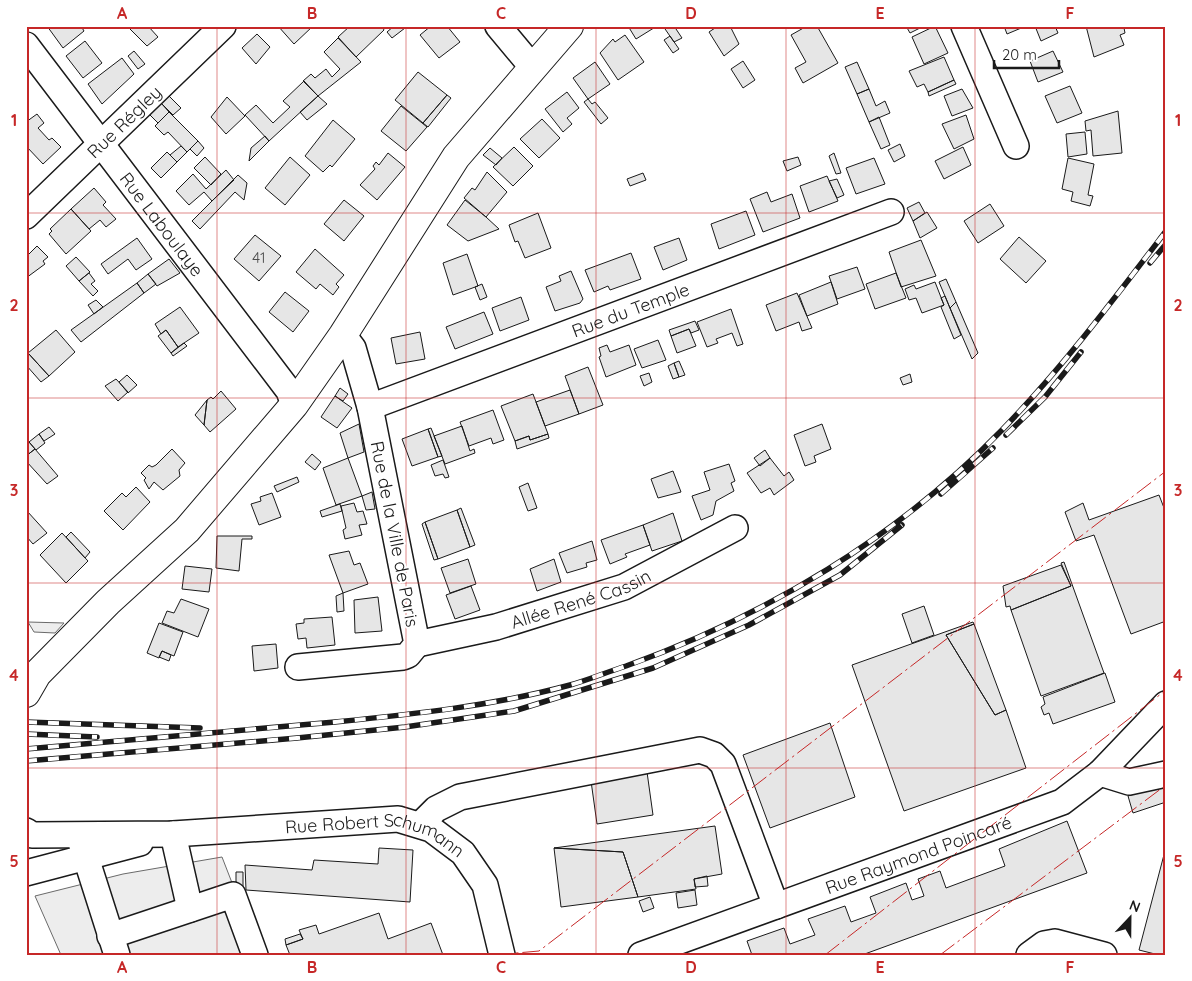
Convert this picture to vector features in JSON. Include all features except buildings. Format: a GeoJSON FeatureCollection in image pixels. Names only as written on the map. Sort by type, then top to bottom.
{"type":"FeatureCollection","features":[{"type":"Feature","properties":{"kind":"main road"},"geometry":{"type":"LineString","coordinates":[[30,675],[187,530],[294,405],[456,157],[570,26]]}},
{"type":"Feature","properties":{"kind":"street","name":"Rue Régley"},"geometry":{"type":"LineString","coordinates":[[26,216],[102,145],[223,26]]}},
{"type":"Feature","properties":{"kind":"street"},"geometry":{"type":"LineString","coordinates":[[498,26],[533,68]]}},
{"type":"Feature","properties":{"kind":"street"},"geometry":{"type":"LineString","coordinates":[[964,26],[1016,146]]}},
{"type":"Feature","properties":{"kind":"street","name":"Rue Laboulaye"},"geometry":{"type":"LineString","coordinates":[[26,45],[288,391],[294,405]]}},
{"type":"Feature","properties":{"kind":"street","name":"Rue du Temple"},"geometry":{"type":"LineString","coordinates":[[370,407],[891,212]]}},
{"type":"Feature","properties":{"kind":"street","name":"Rue de la Ville de Paris"},"geometry":{"type":"LineString","coordinates":[[298,667],[403,657],[408,655],[417,644],[370,407],[353,348],[342,334]]}},
{"type":"Feature","properties":{"kind":"street","name":"Allée René Cassin"},"geometry":{"type":"LineString","coordinates":[[417,644],[496,627],[624,587],[735,528]]}},
{"type":"Feature","properties":{"kind":"street","name":"Rue Raymond Poincaré"},"geometry":{"type":"LineString","coordinates":[[641,955],[1062,802],[1100,773],[1166,704]]}},
{"type":"Feature","properties":{"kind":"street"},"geometry":{"type":"LineString","coordinates":[[420,825],[436,809],[460,797],[700,750],[714,755],[724,764],[776,906]]}},
{"type":"Feature","properties":{"kind":"street"},"geometry":{"type":"LineString","coordinates":[[1100,773],[1129,782],[1166,774]]}},
{"type":"Feature","properties":{"kind":"street","name":"Rue Robert Schumann"},"geometry":{"type":"LineString","coordinates":[[26,873],[82,846],[173,834],[398,819],[431,829],[463,853],[486,885],[502,955]]}},
{"type":"Feature","properties":{"kind":"street","name":"Rue Robert Schumann"},"geometry":{"type":"LineString","coordinates":[[28,834],[82,846]]}},
{"type":"Feature","properties":{"kind":"street"},"geometry":{"type":"LineString","coordinates":[[173,834],[190,909]]}},
{"type":"Feature","properties":{"kind":"street"},"geometry":{"type":"LineString","coordinates":[[82,846],[113,945],[190,909],[233,895],[255,955]]}},
{"type":"Feature","properties":{"kind":"street"},"geometry":{"type":"LineString","coordinates":[[1030,955],[1044,944],[1055,942],[1104,955]]}},
{"type":"Feature","properties":{"kind":"shaded area"},"geometry":{"type":"Polygon","coordinates":[[[28,622],[64,623],[55,633],[34,632],[28,622]]]}},
{"type":"Feature","properties":{"kind":"shaded area"},"geometry":{"type":"Polygon","coordinates":[[[222,857],[260,955],[61,955],[35,896],[123,874],[222,857]]]}},
{"type":"Feature","properties":{"kind":"railway"},"geometry":{"type":"LineString","coordinates":[[26,749],[335,722],[424,712],[512,699],[584,681],[678,646],[729,623],[779,598],[874,539],[962,469],[1002,430],[1046,382],[1087,333],[1166,231]]}},
{"type":"Feature","properties":{"kind":"railway"},"geometry":{"type":"LineString","coordinates":[[1150,263],[1166,244]]}},
{"type":"Feature","properties":{"kind":"railway"},"geometry":{"type":"LineString","coordinates":[[1006,435],[1045,397],[1081,352]]}},
{"type":"Feature","properties":{"kind":"railway"},"geometry":{"type":"LineString","coordinates":[[941,494],[993,448]]}},
{"type":"Feature","properties":{"kind":"railway"},"geometry":{"type":"LineString","coordinates":[[26,761],[405,727],[514,711],[653,668],[749,625],[840,575],[902,525]]}},
{"type":"Feature","properties":{"kind":"railway"},"geometry":{"type":"LineString","coordinates":[[26,722],[200,728]]}},
{"type":"Feature","properties":{"kind":"railway"},"geometry":{"type":"LineString","coordinates":[[26,734],[97,737]]}},
{"type":"Feature","properties":{"kind":"power"},"geometry":{"type":"LineString","coordinates":[[494,955],[539,951],[1166,471]]}},
{"type":"Feature","properties":{"kind":"power"},"geometry":{"type":"LineString","coordinates":[[825,955],[1166,690]]}},
{"type":"Feature","properties":{"kind":"power"},"geometry":{"type":"LineString","coordinates":[[940,955],[1166,785]]}}]}
